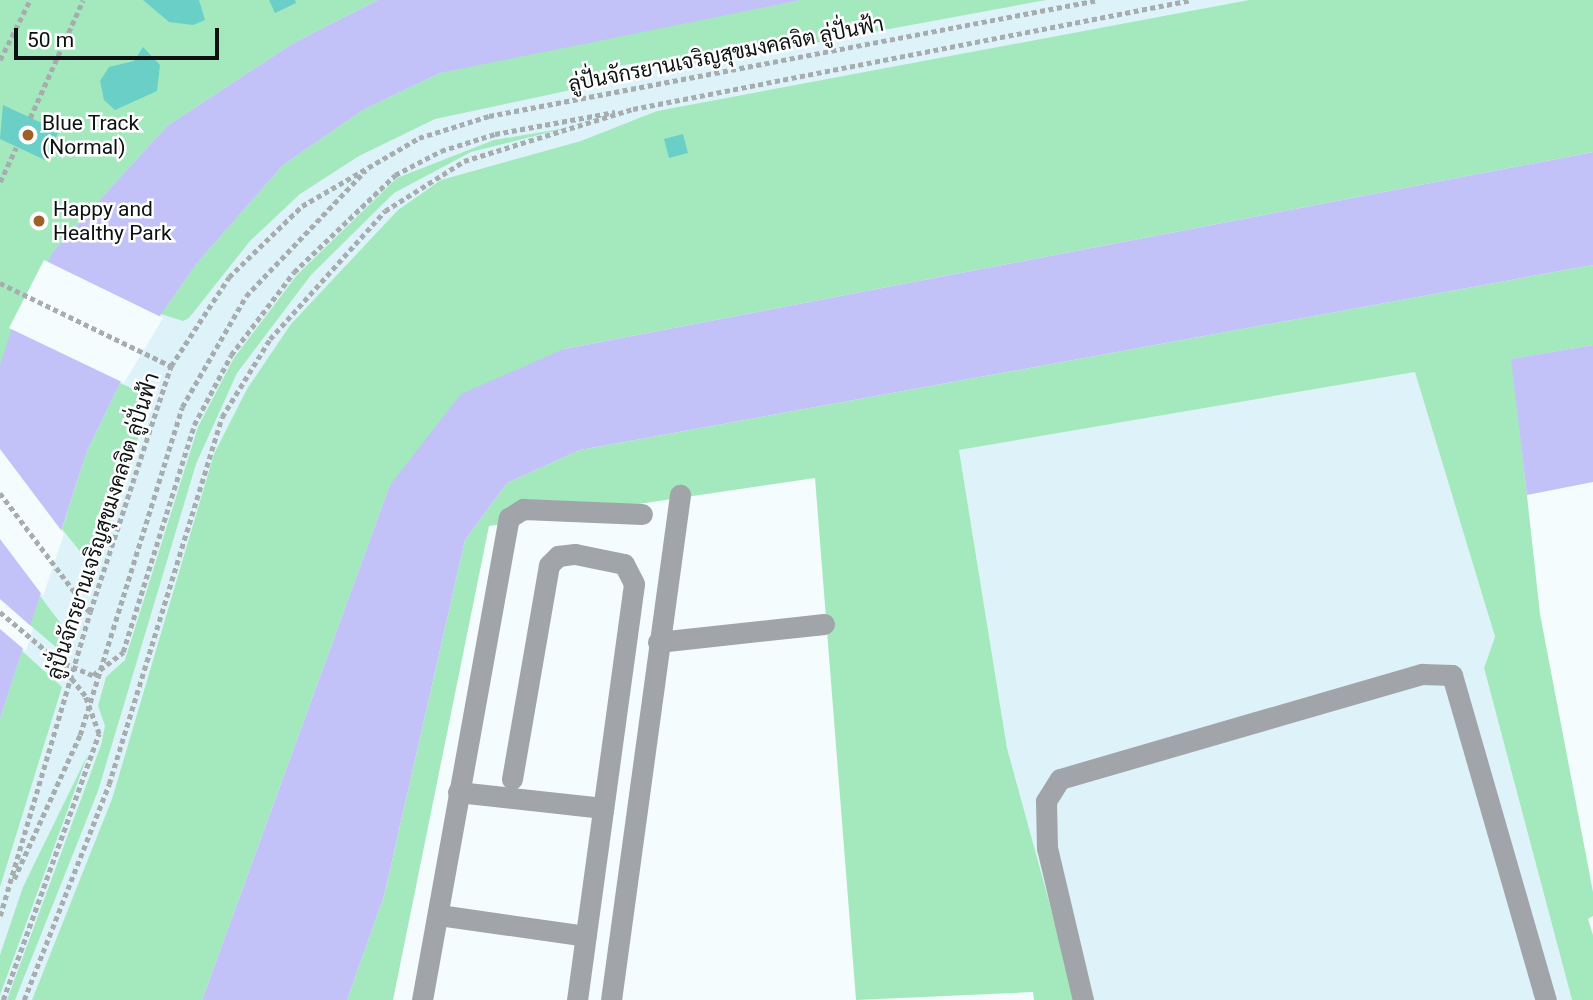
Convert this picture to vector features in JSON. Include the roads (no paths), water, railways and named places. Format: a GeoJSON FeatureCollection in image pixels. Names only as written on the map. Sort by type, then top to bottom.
{"type":"FeatureCollection","features":[{"type":"Feature","properties":{"kind":"lane"},"geometry":{"type":"LineString","coordinates":[[611,1000],[680,495]]}},
{"type":"Feature","properties":{"kind":"lane"},"geometry":{"type":"LineString","coordinates":[[422,1000],[509,518],[523,509],[642,514]]}},
{"type":"Feature","properties":{"kind":"lane"},"geometry":{"type":"LineString","coordinates":[[512,779],[549,565],[558,556],[575,554],[624,564],[634,584],[577,1000]]}},
{"type":"Feature","properties":{"kind":"lane"},"geometry":{"type":"LineString","coordinates":[[658,642],[824,624]]}},
{"type":"Feature","properties":{"kind":"lane"},"geometry":{"type":"LineString","coordinates":[[1083,1000],[1047,848],[1046,801],[1060,779],[1422,674],[1452,675],[1546,1000]]}},
{"type":"Feature","properties":{"kind":"lane"},"geometry":{"type":"LineString","coordinates":[[458,792],[603,808]]}},
{"type":"Feature","properties":{"kind":"lane"},"geometry":{"type":"LineString","coordinates":[[439,915],[586,936]]}},
{"type":"Feature","properties":{"kind":"water"},"geometry":{"type":"Polygon","coordinates":[[[378,0],[801,0],[440,73],[363,110],[283,165],[197,263],[136,350],[87,451],[0,719],[0,365],[12,328],[54,250],[167,126],[292,44],[378,0]]]}},
{"type":"Feature","properties":{"kind":"water"},"geometry":{"type":"Polygon","coordinates":[[[1593,152],[1593,265],[580,450],[507,483],[465,540],[384,896],[347,1000],[202,1000],[390,485],[461,394],[564,349],[1593,152]]]}},
{"type":"Feature","properties":{"kind":"water"},"geometry":{"type":"Polygon","coordinates":[[[1593,345],[1593,482],[1527,495],[1511,359],[1593,345]]]}},
{"type":"Feature","properties":{"kind":"place","name":"Blue Track (Normal)"},"geometry":{"type":"Point","coordinates":[28,135]}},
{"type":"Feature","properties":{"kind":"place","name":"Happy and Healthy Park"},"geometry":{"type":"Point","coordinates":[39,221]}}]}
